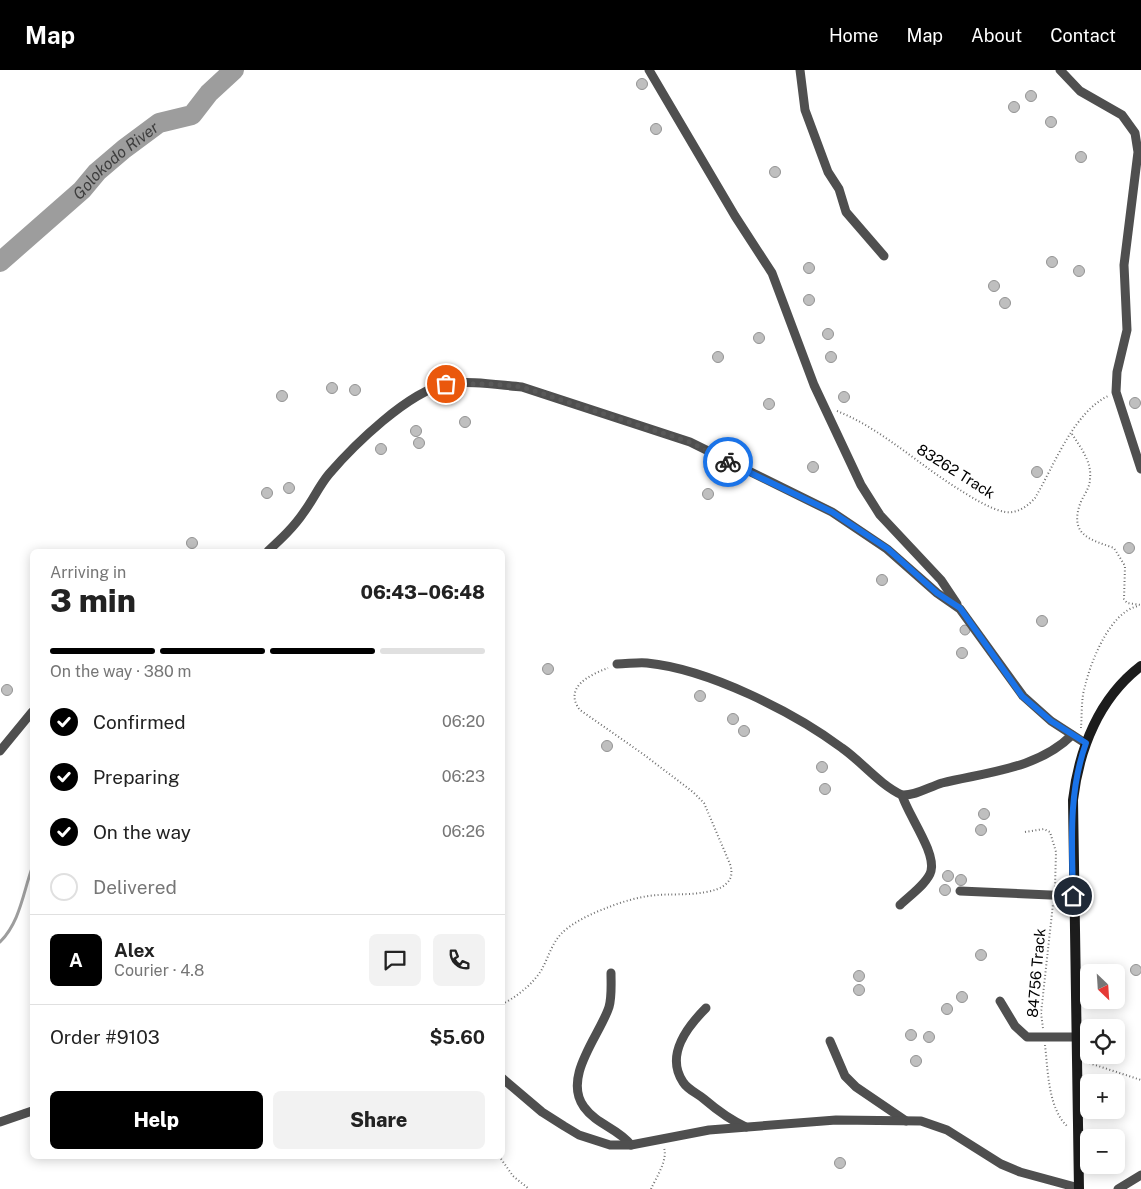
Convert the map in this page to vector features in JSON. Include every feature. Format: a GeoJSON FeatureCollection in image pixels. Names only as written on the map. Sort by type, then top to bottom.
{"type":"FeatureCollection","features":[{"type":"Feature","properties":{"kind":"street"},"geometry":{"type":"LineString","coordinates":[[649,70],[735,216],[772,273],[814,385],[860,485],[880,515],[941,580],[1022,696],[1051,721],[1083,742]]}},
{"type":"Feature","properties":{"kind":"street"},"geometry":{"type":"LineString","coordinates":[[800,70],[805,110],[828,172],[839,189],[846,212],[884,256]]}},
{"type":"Feature","properties":{"kind":"street"},"geometry":{"type":"LineString","coordinates":[[1060,70],[1080,91],[1122,115],[1132,124],[1137,142],[1138,152],[1124,265],[1126,330],[1117,372],[1116,392],[1141,469]]}},
{"type":"Feature","properties":{"kind":"street"},"geometry":{"type":"LineString","coordinates":[[270,549],[294,526],[328,475],[385,419],[429,391],[446,384],[494,384],[522,387],[690,442],[832,512],[888,549],[937,593],[960,608]]}},
{"type":"Feature","properties":{"kind":"street"},"geometry":{"type":"LineString","coordinates":[[617,664],[646,663],[687,671],[761,700],[796,717],[829,738],[902,796],[906,810],[922,837],[931,863],[931,871],[926,880],[900,905]]}},
{"type":"Feature","properties":{"kind":"street"},"geometry":{"type":"LineString","coordinates":[[505,1081],[542,1112],[579,1135],[610,1145],[631,1145],[710,1130],[836,1120],[921,1121],[947,1130],[1001,1164],[1020,1172],[1079,1189],[1073,800],[1083,742],[1107,702],[1141,666]]}},
{"type":"Feature","properties":{"kind":"street"},"geometry":{"type":"LineString","coordinates":[[0,751],[30,714]]}},
{"type":"Feature","properties":{"kind":"street"},"geometry":{"type":"LineString","coordinates":[[902,796],[943,783],[1020,765],[1044,756],[1072,735]]}},
{"type":"Feature","properties":{"kind":"street"},"geometry":{"type":"LineString","coordinates":[[960,891],[1073,896]]}},
{"type":"Feature","properties":{"kind":"street"},"geometry":{"type":"LineString","coordinates":[[611,973],[608,1009],[585,1054],[580,1072],[579,1096],[583,1106],[592,1117],[624,1136],[631,1145]]}},
{"type":"Feature","properties":{"kind":"street"},"geometry":{"type":"LineString","coordinates":[[1000,1001],[1021,1033],[1028,1037],[1076,1037]]}},
{"type":"Feature","properties":{"kind":"street"},"geometry":{"type":"LineString","coordinates":[[706,1008],[691,1022],[681,1039],[676,1059],[678,1070],[687,1088],[727,1118],[746,1128]]}},
{"type":"Feature","properties":{"kind":"street"},"geometry":{"type":"LineString","coordinates":[[830,1041],[845,1076],[856,1087],[907,1121]]}},
{"type":"Feature","properties":{"kind":"street"},"geometry":{"type":"LineString","coordinates":[[0,1122],[30,1112]]}},
{"type":"Feature","properties":{"kind":"street"},"geometry":{"type":"LineString","coordinates":[[1118,1189],[1141,1175]]}},
{"type":"Feature","properties":{"kind":"path","name":"83262 Track"},"geometry":{"type":"LineString","coordinates":[[825,407],[858,423],[972,498],[1006,512],[1012,512],[1028,506],[1035,498],[1072,434],[1090,408],[1116,392]]}},
{"type":"Feature","properties":{"kind":"path"},"geometry":{"type":"LineString","coordinates":[[1072,434],[1086,457],[1090,470],[1090,481],[1080,505],[1078,521],[1082,532],[1090,541],[1114,548],[1125,566],[1124,599],[1141,605]]}},
{"type":"Feature","properties":{"kind":"path"},"geometry":{"type":"LineString","coordinates":[[1083,742],[1084,687],[1097,652],[1109,629],[1121,614],[1131,607],[1141,605]]}},
{"type":"Feature","properties":{"kind":"path"},"geometry":{"type":"LineString","coordinates":[[505,1002],[516,997],[541,971],[559,936],[568,928],[609,907],[658,894],[706,893],[722,886],[730,877],[732,870],[730,864],[704,803],[693,792],[643,754],[580,710],[573,702],[573,694],[579,684],[596,672],[617,664]]}},
{"type":"Feature","properties":{"kind":"path","name":"84756 Track"},"geometry":{"type":"LineString","coordinates":[[1025,832],[1044,829],[1050,832],[1056,852],[1054,896],[1041,1012],[1054,1104],[1059,1119],[1078,1131]]}},
{"type":"Feature","properties":{"kind":"path"},"geometry":{"type":"LineString","coordinates":[[1077,1060],[1141,1080]]}},
{"type":"Feature","properties":{"kind":"path"},"geometry":{"type":"LineString","coordinates":[[652,1189],[665,1152],[660,1139]]}},
{"type":"Feature","properties":{"kind":"path"},"geometry":{"type":"LineString","coordinates":[[501,1159],[513,1176],[529,1189]]}},
{"type":"Feature","properties":{"kind":"building"},"geometry":{"type":"Polygon","coordinates":[[[640,79],[644,79],[647,84],[646,88],[640,89],[637,86],[637,82],[640,79]]]}},
{"type":"Feature","properties":{"kind":"building"},"geometry":{"type":"Polygon","coordinates":[[[1029,91],[1033,91],[1036,96],[1035,100],[1029,101],[1026,98],[1026,94],[1029,91]]]}},
{"type":"Feature","properties":{"kind":"building"},"geometry":{"type":"Polygon","coordinates":[[[1012,102],[1016,102],[1019,107],[1018,111],[1012,112],[1009,109],[1009,105],[1012,102]]]}},
{"type":"Feature","properties":{"kind":"building"},"geometry":{"type":"Polygon","coordinates":[[[1049,117],[1053,117],[1056,122],[1055,126],[1049,127],[1046,124],[1046,120],[1049,117]]]}},
{"type":"Feature","properties":{"kind":"building"},"geometry":{"type":"Polygon","coordinates":[[[654,124],[658,124],[661,129],[660,133],[654,134],[651,131],[651,127],[654,124]]]}},
{"type":"Feature","properties":{"kind":"building"},"geometry":{"type":"Polygon","coordinates":[[[1079,152],[1083,152],[1086,157],[1085,161],[1079,162],[1076,159],[1076,155],[1079,152]]]}},
{"type":"Feature","properties":{"kind":"building"},"geometry":{"type":"Polygon","coordinates":[[[773,167],[777,167],[780,172],[779,176],[773,177],[770,174],[770,170],[773,167]]]}},
{"type":"Feature","properties":{"kind":"building"},"geometry":{"type":"Polygon","coordinates":[[[1050,257],[1054,257],[1057,262],[1056,266],[1050,267],[1047,264],[1047,260],[1050,257]]]}},
{"type":"Feature","properties":{"kind":"building"},"geometry":{"type":"Polygon","coordinates":[[[807,263],[811,263],[814,268],[813,272],[807,273],[804,270],[804,266],[807,263]]]}},
{"type":"Feature","properties":{"kind":"building"},"geometry":{"type":"Polygon","coordinates":[[[1077,266],[1081,266],[1084,271],[1083,275],[1077,276],[1074,273],[1074,269],[1077,266]]]}},
{"type":"Feature","properties":{"kind":"building"},"geometry":{"type":"Polygon","coordinates":[[[992,281],[996,281],[999,286],[998,290],[992,291],[989,288],[989,284],[992,281]]]}},
{"type":"Feature","properties":{"kind":"building"},"geometry":{"type":"Polygon","coordinates":[[[807,295],[811,295],[814,300],[813,304],[807,305],[804,302],[804,298],[807,295]]]}},
{"type":"Feature","properties":{"kind":"building"},"geometry":{"type":"Polygon","coordinates":[[[1003,298],[1007,298],[1010,303],[1009,307],[1003,308],[1000,305],[1000,301],[1003,298]]]}},
{"type":"Feature","properties":{"kind":"building"},"geometry":{"type":"Polygon","coordinates":[[[826,329],[830,329],[833,334],[832,338],[826,339],[823,336],[823,332],[826,329]]]}},
{"type":"Feature","properties":{"kind":"building"},"geometry":{"type":"Polygon","coordinates":[[[757,333],[761,333],[764,338],[763,342],[757,343],[754,340],[754,336],[757,333]]]}},
{"type":"Feature","properties":{"kind":"building"},"geometry":{"type":"Polygon","coordinates":[[[716,352],[720,352],[723,357],[722,361],[716,362],[713,359],[713,355],[716,352]]]}},
{"type":"Feature","properties":{"kind":"building"},"geometry":{"type":"Polygon","coordinates":[[[829,352],[833,352],[836,357],[835,361],[829,362],[826,359],[826,355],[829,352]]]}},
{"type":"Feature","properties":{"kind":"building"},"geometry":{"type":"Polygon","coordinates":[[[330,383],[334,383],[337,388],[336,392],[330,393],[327,390],[327,386],[330,383]]]}},
{"type":"Feature","properties":{"kind":"building"},"geometry":{"type":"Polygon","coordinates":[[[353,385],[357,385],[360,390],[359,394],[353,395],[350,392],[350,388],[353,385]]]}},
{"type":"Feature","properties":{"kind":"building"},"geometry":{"type":"Polygon","coordinates":[[[280,391],[284,391],[287,396],[286,400],[280,401],[277,398],[277,394],[280,391]]]}},
{"type":"Feature","properties":{"kind":"building"},"geometry":{"type":"Polygon","coordinates":[[[842,392],[846,392],[849,397],[848,401],[842,402],[839,399],[839,395],[842,392]]]}},
{"type":"Feature","properties":{"kind":"building"},"geometry":{"type":"Polygon","coordinates":[[[1133,398],[1137,398],[1140,403],[1139,407],[1133,408],[1130,405],[1130,401],[1133,398]]]}},
{"type":"Feature","properties":{"kind":"building"},"geometry":{"type":"Polygon","coordinates":[[[767,399],[771,399],[774,404],[773,408],[767,409],[764,406],[764,402],[767,399]]]}},
{"type":"Feature","properties":{"kind":"building"},"geometry":{"type":"Polygon","coordinates":[[[463,417],[467,417],[470,422],[469,426],[463,427],[460,424],[460,420],[463,417]]]}},
{"type":"Feature","properties":{"kind":"building"},"geometry":{"type":"Polygon","coordinates":[[[414,426],[418,426],[421,431],[420,435],[414,436],[411,433],[411,429],[414,426]]]}},
{"type":"Feature","properties":{"kind":"building"},"geometry":{"type":"Polygon","coordinates":[[[417,438],[421,438],[424,443],[423,447],[417,448],[414,445],[414,441],[417,438]]]}},
{"type":"Feature","properties":{"kind":"building"},"geometry":{"type":"Polygon","coordinates":[[[379,444],[383,444],[386,449],[385,453],[379,454],[376,451],[376,447],[379,444]]]}},
{"type":"Feature","properties":{"kind":"building"},"geometry":{"type":"Polygon","coordinates":[[[811,462],[815,462],[818,467],[817,471],[811,472],[808,469],[808,465],[811,462]]]}},
{"type":"Feature","properties":{"kind":"building"},"geometry":{"type":"Polygon","coordinates":[[[1035,467],[1039,467],[1042,472],[1041,476],[1035,477],[1032,474],[1032,470],[1035,467]]]}},
{"type":"Feature","properties":{"kind":"building"},"geometry":{"type":"Polygon","coordinates":[[[287,483],[291,483],[294,488],[293,492],[287,493],[284,490],[284,486],[287,483]]]}},
{"type":"Feature","properties":{"kind":"building"},"geometry":{"type":"Polygon","coordinates":[[[265,488],[269,488],[272,493],[271,497],[265,498],[262,495],[262,491],[265,488]]]}},
{"type":"Feature","properties":{"kind":"building"},"geometry":{"type":"Polygon","coordinates":[[[706,489],[710,489],[713,494],[712,498],[706,499],[703,496],[703,492],[706,489]]]}},
{"type":"Feature","properties":{"kind":"building"},"geometry":{"type":"Polygon","coordinates":[[[190,538],[194,538],[197,543],[196,547],[190,548],[187,545],[187,541],[190,538]]]}},
{"type":"Feature","properties":{"kind":"building"},"geometry":{"type":"Polygon","coordinates":[[[1127,543],[1131,543],[1134,548],[1133,552],[1127,553],[1124,550],[1124,546],[1127,543]]]}},
{"type":"Feature","properties":{"kind":"building"},"geometry":{"type":"Polygon","coordinates":[[[880,575],[884,575],[887,580],[886,584],[880,585],[877,582],[877,578],[880,575]]]}},
{"type":"Feature","properties":{"kind":"building"},"geometry":{"type":"Polygon","coordinates":[[[1040,616],[1044,616],[1047,621],[1046,625],[1040,626],[1037,623],[1037,619],[1040,616]]]}},
{"type":"Feature","properties":{"kind":"building"},"geometry":{"type":"Polygon","coordinates":[[[963,625],[967,625],[970,630],[969,634],[963,635],[960,632],[960,628],[963,625]]]}},
{"type":"Feature","properties":{"kind":"building"},"geometry":{"type":"Polygon","coordinates":[[[960,648],[964,648],[967,653],[966,657],[960,658],[957,655],[957,651],[960,648]]]}},
{"type":"Feature","properties":{"kind":"building"},"geometry":{"type":"Polygon","coordinates":[[[546,664],[550,664],[553,669],[552,673],[546,674],[543,671],[543,667],[546,664]]]}},
{"type":"Feature","properties":{"kind":"building"},"geometry":{"type":"Polygon","coordinates":[[[5,685],[9,685],[12,690],[11,694],[5,695],[2,692],[2,688],[5,685]]]}},
{"type":"Feature","properties":{"kind":"building"},"geometry":{"type":"Polygon","coordinates":[[[698,691],[702,691],[705,696],[704,700],[698,701],[695,698],[695,694],[698,691]]]}},
{"type":"Feature","properties":{"kind":"building"},"geometry":{"type":"Polygon","coordinates":[[[731,714],[735,714],[738,719],[737,723],[731,724],[728,721],[728,717],[731,714]]]}},
{"type":"Feature","properties":{"kind":"building"},"geometry":{"type":"Polygon","coordinates":[[[742,726],[746,726],[749,731],[748,735],[742,736],[739,733],[739,729],[742,726]]]}},
{"type":"Feature","properties":{"kind":"building"},"geometry":{"type":"Polygon","coordinates":[[[605,741],[609,741],[612,746],[611,750],[605,751],[602,748],[602,744],[605,741]]]}},
{"type":"Feature","properties":{"kind":"building"},"geometry":{"type":"Polygon","coordinates":[[[820,762],[824,762],[827,767],[826,771],[820,772],[817,769],[817,765],[820,762]]]}},
{"type":"Feature","properties":{"kind":"building"},"geometry":{"type":"Polygon","coordinates":[[[823,784],[827,784],[830,789],[829,793],[823,794],[820,791],[820,787],[823,784]]]}},
{"type":"Feature","properties":{"kind":"building"},"geometry":{"type":"Polygon","coordinates":[[[982,809],[986,809],[989,814],[988,818],[982,819],[979,816],[979,812],[982,809]]]}},
{"type":"Feature","properties":{"kind":"building"},"geometry":{"type":"Polygon","coordinates":[[[979,825],[983,825],[986,830],[985,834],[979,835],[976,832],[976,828],[979,825]]]}},
{"type":"Feature","properties":{"kind":"building"},"geometry":{"type":"Polygon","coordinates":[[[946,871],[950,871],[953,876],[952,880],[946,881],[943,878],[943,874],[946,871]]]}},
{"type":"Feature","properties":{"kind":"building"},"geometry":{"type":"Polygon","coordinates":[[[959,875],[963,875],[966,880],[965,884],[959,885],[956,882],[956,878],[959,875]]]}},
{"type":"Feature","properties":{"kind":"building"},"geometry":{"type":"Polygon","coordinates":[[[943,885],[947,885],[950,890],[949,894],[943,895],[940,892],[940,888],[943,885]]]}},
{"type":"Feature","properties":{"kind":"building"},"geometry":{"type":"Polygon","coordinates":[[[979,950],[983,950],[986,955],[985,959],[979,960],[976,957],[976,953],[979,950]]]}},
{"type":"Feature","properties":{"kind":"building"},"geometry":{"type":"Polygon","coordinates":[[[1134,965],[1138,965],[1141,970],[1140,974],[1134,975],[1131,972],[1131,968],[1134,965]]]}},
{"type":"Feature","properties":{"kind":"building"},"geometry":{"type":"Polygon","coordinates":[[[857,971],[861,971],[864,976],[863,980],[857,981],[854,978],[854,974],[857,971]]]}},
{"type":"Feature","properties":{"kind":"building"},"geometry":{"type":"Polygon","coordinates":[[[857,985],[861,985],[864,990],[863,994],[857,995],[854,992],[854,988],[857,985]]]}},
{"type":"Feature","properties":{"kind":"building"},"geometry":{"type":"Polygon","coordinates":[[[960,992],[964,992],[967,997],[966,1001],[960,1002],[957,999],[957,995],[960,992]]]}},
{"type":"Feature","properties":{"kind":"building"},"geometry":{"type":"Polygon","coordinates":[[[945,1004],[949,1004],[952,1009],[951,1013],[945,1014],[942,1011],[942,1007],[945,1004]]]}},
{"type":"Feature","properties":{"kind":"building"},"geometry":{"type":"Polygon","coordinates":[[[909,1030],[913,1030],[916,1035],[915,1039],[909,1040],[906,1037],[906,1033],[909,1030]]]}},
{"type":"Feature","properties":{"kind":"building"},"geometry":{"type":"Polygon","coordinates":[[[927,1032],[931,1032],[934,1037],[933,1041],[927,1042],[924,1039],[924,1035],[927,1032]]]}},
{"type":"Feature","properties":{"kind":"building"},"geometry":{"type":"Polygon","coordinates":[[[914,1056],[918,1056],[921,1061],[920,1065],[914,1066],[911,1063],[911,1059],[914,1056]]]}},
{"type":"Feature","properties":{"kind":"building"},"geometry":{"type":"Polygon","coordinates":[[[838,1158],[842,1158],[845,1163],[844,1167],[838,1168],[835,1165],[835,1161],[838,1158]]]}},
{"type":"Feature","properties":{"kind":"waterway","name":"Golokodo River"},"geometry":{"type":"LineString","coordinates":[[0,262],[82,190],[97,172],[124,149],[159,123],[192,115],[209,93],[234,70]]}},
{"type":"Feature","properties":{"kind":"waterway"},"geometry":{"type":"LineString","coordinates":[[0,942],[17,916],[30,874]]}},
{"type":"Feature","properties":{"kind":"way so far"},"geometry":{"type":"LineString","coordinates":[[446,384],[494,384],[522,387],[690,442],[728,462]]}},
{"type":"Feature","properties":{"kind":"route"},"geometry":{"type":"LineString","coordinates":[[728,462],[832,512],[888,549],[937,593],[960,608],[1022,696],[1051,721],[1086,743],[1079,760],[1073,800],[1073,896]]}}]}
